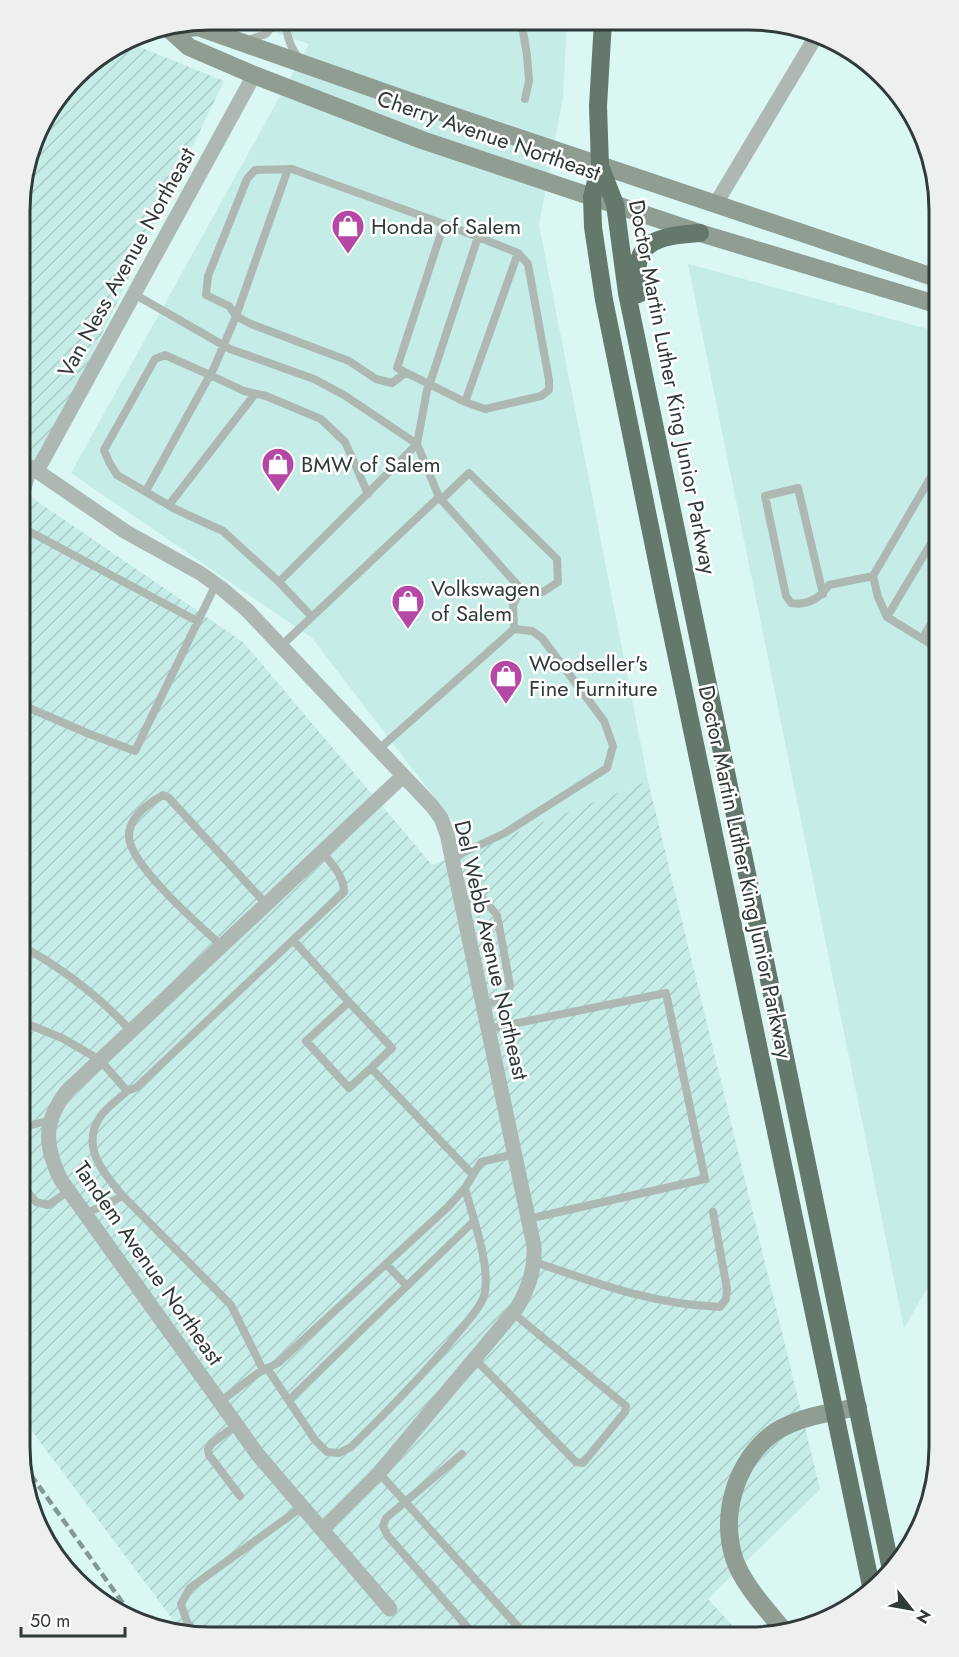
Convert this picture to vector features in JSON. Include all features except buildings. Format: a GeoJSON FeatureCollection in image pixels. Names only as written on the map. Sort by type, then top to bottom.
{"type":"FeatureCollection","features":[{"type":"Feature","properties":{"kind":"highway","name":"Doctor Martin Luther King Junior Parkway"},"geometry":{"type":"LineString","coordinates":[[602,30],[598,106],[600,166],[592,196],[593,226],[604,300],[870,1580]]}},
{"type":"Feature","properties":{"kind":"highway","name":"Doctor Martin Luther King Junior Parkway"},"geometry":{"type":"LineString","coordinates":[[600,166],[615,204],[627,292],[889,1560]]}},
{"type":"Feature","properties":{"kind":"highway"},"geometry":{"type":"LineString","coordinates":[[682,562],[671,459],[638,289],[637,265],[643,251],[654,242],[668,235],[700,233]]}},
{"type":"Feature","properties":{"kind":"main road","name":"Cherry Avenue Northeast"},"geometry":{"type":"LineString","coordinates":[[207,30],[600,166],[929,276]]}},
{"type":"Feature","properties":{"kind":"main road","name":"Cherry Avenue Northeast"},"geometry":{"type":"LineString","coordinates":[[173,34],[189,47],[254,75],[422,140],[700,233],[929,302]]}},
{"type":"Feature","properties":{"kind":"main road"},"geometry":{"type":"LineString","coordinates":[[254,75],[266,64],[303,63]]}},
{"type":"Feature","properties":{"kind":"main road"},"geometry":{"type":"LineString","coordinates":[[779,1625],[750,1589],[737,1566],[731,1546],[729,1525],[731,1504],[747,1461],[776,1432],[813,1416],[858,1407]]}},
{"type":"Feature","properties":{"kind":"street"},"geometry":{"type":"LineString","coordinates":[[715,205],[813,42]]}},
{"type":"Feature","properties":{"kind":"street","name":"Van Ness Avenue Northeast"},"geometry":{"type":"LineString","coordinates":[[30,467],[134,294],[254,75]]}},
{"type":"Feature","properties":{"kind":"street","name":"Del Webb Avenue Northeast"},"geometry":{"type":"LineString","coordinates":[[30,467],[126,532],[216,584],[247,610],[432,806],[441,818],[447,834],[534,1246],[535,1262],[527,1291],[513,1313],[379,1473],[323,1529]]}},
{"type":"Feature","properties":{"kind":"street","name":"Tandem Avenue Northeast"},"geometry":{"type":"LineString","coordinates":[[390,1609],[258,1455],[69,1191],[52,1163],[48,1146],[51,1120],[59,1102],[67,1092],[403,776]]}},
{"type":"Feature","properties":{"kind":"lane"},"geometry":{"type":"LineString","coordinates":[[241,42],[255,39],[269,30]]}},
{"type":"Feature","properties":{"kind":"lane"},"geometry":{"type":"LineString","coordinates":[[287,30],[291,48],[303,63]]}},
{"type":"Feature","properties":{"kind":"lane"},"geometry":{"type":"LineString","coordinates":[[523,30],[529,81],[525,99]]}},
{"type":"Feature","properties":{"kind":"lane"},"geometry":{"type":"LineString","coordinates":[[405,373],[392,383],[376,379],[349,361],[251,324],[236,316],[228,306],[206,295],[208,276],[247,178],[255,170],[288,169],[444,224],[519,253],[528,264],[549,380],[549,390],[541,396],[485,409],[429,386],[397,368],[444,224]]}},
{"type":"Feature","properties":{"kind":"lane"},"geometry":{"type":"LineString","coordinates":[[146,491],[225,346],[288,169]]}},
{"type":"Feature","properties":{"kind":"lane"},"geometry":{"type":"LineString","coordinates":[[279,582],[417,444],[429,386],[478,237]]}},
{"type":"Feature","properties":{"kind":"lane"},"geometry":{"type":"LineString","coordinates":[[465,402],[519,253]]}},
{"type":"Feature","properties":{"kind":"lane"},"geometry":{"type":"LineString","coordinates":[[134,294],[225,346],[314,379],[344,395],[417,444],[440,498],[521,589],[543,592],[558,582],[558,559],[469,473],[440,498],[281,646]]}},
{"type":"Feature","properties":{"kind":"lane"},"geometry":{"type":"LineString","coordinates":[[312,617],[279,582],[223,531],[169,505],[117,475],[104,450],[155,359],[165,355],[244,391],[297,407],[321,419],[345,442],[368,494]]}},
{"type":"Feature","properties":{"kind":"lane"},"geometry":{"type":"LineString","coordinates":[[169,505],[255,394]]}},
{"type":"Feature","properties":{"kind":"lane"},"geometry":{"type":"LineString","coordinates":[[929,480],[873,576],[878,597],[887,617],[929,643]]}},
{"type":"Feature","properties":{"kind":"lane"},"geometry":{"type":"LineString","coordinates":[[823,594],[798,488],[765,496],[786,596],[791,603],[801,605],[815,600],[823,594],[830,585],[873,576]]}},
{"type":"Feature","properties":{"kind":"lane"},"geometry":{"type":"LineString","coordinates":[[30,532],[197,621]]}},
{"type":"Feature","properties":{"kind":"lane"},"geometry":{"type":"LineString","coordinates":[[887,617],[929,547]]}},
{"type":"Feature","properties":{"kind":"lane"},"geometry":{"type":"LineString","coordinates":[[30,708],[135,751],[216,584]]}},
{"type":"Feature","properties":{"kind":"lane"},"geometry":{"type":"LineString","coordinates":[[514,629],[513,605],[521,589]]}},
{"type":"Feature","properties":{"kind":"lane"},"geometry":{"type":"LineString","coordinates":[[922,639],[929,627]]}},
{"type":"Feature","properties":{"kind":"lane"},"geometry":{"type":"LineString","coordinates":[[379,749],[514,629],[532,631],[542,638],[604,721],[613,746],[607,768],[505,833],[452,858]]}},
{"type":"Feature","properties":{"kind":"lane"},"geometry":{"type":"LineString","coordinates":[[222,946],[166,892],[132,849],[129,836],[130,827],[142,811],[163,795],[169,798],[266,904]]}},
{"type":"Feature","properties":{"kind":"lane"},"geometry":{"type":"LineString","coordinates":[[322,852],[344,883],[344,892],[137,1087],[127,1090],[101,1117],[92,1136],[95,1158],[123,1196],[231,1305],[265,1369],[315,1440],[327,1452],[339,1453],[351,1447],[422,1377],[469,1319],[484,1296],[485,1282],[480,1235],[465,1188]]}},
{"type":"Feature","properties":{"kind":"lane"},"geometry":{"type":"LineString","coordinates":[[462,904],[484,900],[497,915],[510,985],[507,996],[483,1006]]}},
{"type":"Feature","properties":{"kind":"lane"},"geometry":{"type":"LineString","coordinates":[[293,940],[392,1048],[349,1088],[306,1041],[349,1002]]}},
{"type":"Feature","properties":{"kind":"lane"},"geometry":{"type":"LineString","coordinates":[[30,951],[108,1006],[132,1031]]}},
{"type":"Feature","properties":{"kind":"lane"},"geometry":{"type":"LineString","coordinates":[[488,1029],[666,993],[705,1179],[528,1219]]}},
{"type":"Feature","properties":{"kind":"lane"},"geometry":{"type":"LineString","coordinates":[[30,1025],[62,1038],[100,1060],[127,1090]]}},
{"type":"Feature","properties":{"kind":"lane"},"geometry":{"type":"LineString","coordinates":[[371,1068],[473,1175]]}},
{"type":"Feature","properties":{"kind":"lane"},"geometry":{"type":"LineString","coordinates":[[30,1125],[51,1120]]}},
{"type":"Feature","properties":{"kind":"lane"},"geometry":{"type":"LineString","coordinates":[[220,1402],[265,1369],[278,1363],[448,1208],[465,1188],[481,1162],[515,1154]]}},
{"type":"Feature","properties":{"kind":"lane"},"geometry":{"type":"LineString","coordinates":[[30,1195],[36,1202],[48,1205],[69,1191]]}},
{"type":"Feature","properties":{"kind":"lane"},"geometry":{"type":"LineString","coordinates":[[86,1214],[123,1196]]}},
{"type":"Feature","properties":{"kind":"lane"},"geometry":{"type":"LineString","coordinates":[[535,1262],[643,1298],[685,1306],[720,1307],[726,1299],[727,1289],[713,1212]]}},
{"type":"Feature","properties":{"kind":"lane"},"geometry":{"type":"LineString","coordinates":[[289,1400],[474,1221]]}},
{"type":"Feature","properties":{"kind":"lane"},"geometry":{"type":"LineString","coordinates":[[386,1264],[407,1286]]}},
{"type":"Feature","properties":{"kind":"lane"},"geometry":{"type":"LineString","coordinates":[[475,1359],[576,1462],[583,1463],[625,1412],[626,1406],[513,1313]]}},
{"type":"Feature","properties":{"kind":"lane"},"geometry":{"type":"LineString","coordinates":[[236,1425],[212,1443],[208,1449],[209,1455],[240,1496]]}},
{"type":"Feature","properties":{"kind":"lane"},"geometry":{"type":"LineString","coordinates":[[462,1454],[386,1518],[383,1526],[387,1535],[467,1627]]}},
{"type":"Feature","properties":{"kind":"lane"},"geometry":{"type":"LineString","coordinates":[[379,1473],[518,1627]]}},
{"type":"Feature","properties":{"kind":"lane"},"geometry":{"type":"LineString","coordinates":[[190,1625],[182,1604],[190,1588],[302,1508]]}},
{"type":"Feature","properties":{"kind":"shaded area"},"geometry":{"type":"Polygon","coordinates":[[[268,30],[567,30],[563,97],[539,225],[648,781],[474,849],[312,638],[71,473],[309,44],[268,30]]]}},
{"type":"Feature","properties":{"kind":"shaded area"},"geometry":{"type":"Polygon","coordinates":[[[137,46],[224,81],[30,483],[30,210],[33,175],[44,141],[54,120],[75,91],[91,75],[120,54],[137,46]]]}},
{"type":"Feature","properties":{"kind":"shaded area"},"geometry":{"type":"Polygon","coordinates":[[[688,264],[929,329],[929,1285],[904,1328],[688,264]]]}},
{"type":"Feature","properties":{"kind":"shaded area"},"geometry":{"type":"Polygon","coordinates":[[[30,496],[243,642],[432,865],[648,781],[820,1489],[708,1599],[734,1627],[210,1627],[175,1623],[30,1428],[30,496]]]}},
{"type":"Feature","properties":{"kind":"railway"},"geometry":{"type":"LineString","coordinates":[[33,1477],[124,1605]]}},
{"type":"Feature","properties":{"kind":"place","name":"Honda of Salem"},"geometry":{"type":"Point","coordinates":[348,255]}},
{"type":"Feature","properties":{"kind":"place","name":"BMW of Salem"},"geometry":{"type":"Point","coordinates":[278,493]}},
{"type":"Feature","properties":{"kind":"place","name":"Volkswagen of Salem"},"geometry":{"type":"Point","coordinates":[408,630]}},
{"type":"Feature","properties":{"kind":"place","name":"Woodseller's Fine Furniture"},"geometry":{"type":"Point","coordinates":[506,705]}}]}
